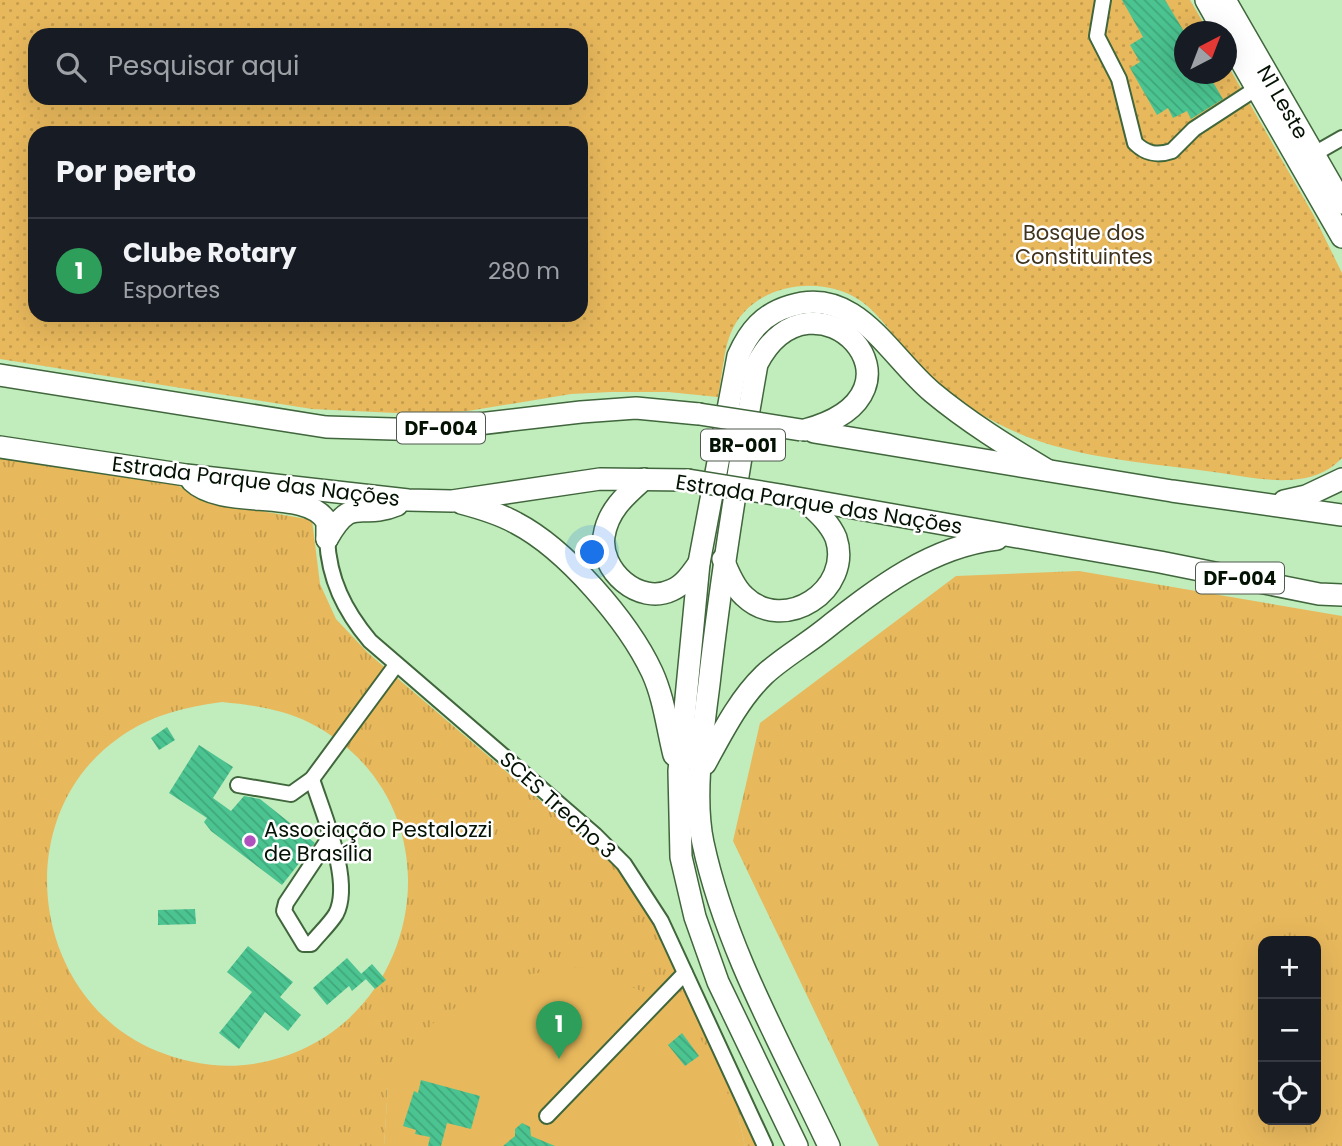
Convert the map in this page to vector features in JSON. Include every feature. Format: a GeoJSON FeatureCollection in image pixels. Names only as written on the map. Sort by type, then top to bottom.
{"type":"FeatureCollection","features":[{"type":"Feature","properties":{"kind":"highway","name":"N1 Leste"},"geometry":{"type":"LineString","coordinates":[[1206,0],[1218,21]]}},
{"type":"Feature","properties":{"kind":"highway","name":"N1 Leste"},"geometry":{"type":"LineString","coordinates":[[1225,0],[1307,158],[1339,231]]}},
{"type":"Feature","properties":{"kind":"highway","name":"N1 Leste"},"geometry":{"type":"LineString","coordinates":[[1237,54],[1257,88],[1342,203]]}},
{"type":"Feature","properties":{"kind":"highway","name":"BR-001"},"geometry":{"type":"LineString","coordinates":[[797,1146],[718,982],[695,917],[681,857],[678,771],[699,563],[738,356],[747,337],[762,319],[803,302],[825,301],[848,309],[867,323],[929,390],[967,420],[1047,470]]}},
{"type":"Feature","properties":{"kind":"highway","name":"BR-001"},"geometry":{"type":"LineString","coordinates":[[803,430],[833,423],[846,415],[860,400],[866,384],[867,366],[863,354],[850,338],[830,325],[808,323],[789,328],[773,338],[757,364],[723,559],[700,772],[702,839],[716,896],[744,965],[829,1146]]}},
{"type":"Feature","properties":{"kind":"highway","name":"DF-004"},"geometry":{"type":"LineString","coordinates":[[0,375],[326,427],[427,430],[636,408],[699,414],[1342,514]]}},
{"type":"Feature","properties":{"kind":"highway","name":"Estrada Parque das Nações"},"geometry":{"type":"LineString","coordinates":[[0,447],[186,475],[408,500],[452,501],[600,479],[688,480],[1022,537],[1319,594],[1342,595]]}},
{"type":"Feature","properties":{"kind":"highway"},"geometry":{"type":"LineString","coordinates":[[186,475],[199,488],[222,495],[310,507],[327,522],[327,539]]}},
{"type":"Feature","properties":{"kind":"highway"},"geometry":{"type":"LineString","coordinates":[[644,479],[621,499],[611,514],[604,536],[604,554],[611,568],[635,590],[653,594],[672,591],[685,581],[699,563]]}},
{"type":"Feature","properties":{"kind":"highway"},"geometry":{"type":"LineString","coordinates":[[1271,503],[1306,496],[1342,479]]}},
{"type":"Feature","properties":{"kind":"highway"},"geometry":{"type":"LineString","coordinates":[[327,539],[342,515],[354,511],[383,511],[408,500]]}},
{"type":"Feature","properties":{"kind":"highway","name":"BR-001"},"geometry":{"type":"LineString","coordinates":[[452,501],[491,511],[549,545],[612,611],[638,646],[652,673],[663,705],[678,771]]}},
{"type":"Feature","properties":{"kind":"highway"},"geometry":{"type":"LineString","coordinates":[[723,559],[730,577],[744,597],[759,605],[780,611],[799,609],[817,599],[833,582],[839,562],[836,539],[826,520],[805,501]]}},
{"type":"Feature","properties":{"kind":"highway"},"geometry":{"type":"LineString","coordinates":[[700,772],[726,724],[764,675],[869,595],[914,566],[946,550],[977,541],[1022,537]]}},
{"type":"Feature","properties":{"kind":"street"},"geometry":{"type":"LineString","coordinates":[[1103,0],[1097,36],[1119,79],[1135,143],[1142,149],[1149,153],[1172,151],[1194,129],[1257,88]]}},
{"type":"Feature","properties":{"kind":"street"},"geometry":{"type":"LineString","coordinates":[[1307,158],[1342,138]]}},
{"type":"Feature","properties":{"kind":"street","name":"SCES Trecho 3"},"geometry":{"type":"LineString","coordinates":[[327,539],[335,585],[349,616],[396,665],[595,835],[624,864],[642,888],[685,973],[765,1146]]}},
{"type":"Feature","properties":{"kind":"street"},"geometry":{"type":"LineString","coordinates":[[238,785],[291,794],[312,779],[396,665]]}},
{"type":"Feature","properties":{"kind":"street"},"geometry":{"type":"LineString","coordinates":[[312,779],[330,837],[342,877],[337,913],[311,944],[303,944],[285,911],[286,903],[330,837]]}},
{"type":"Feature","properties":{"kind":"street"},"geometry":{"type":"LineString","coordinates":[[547,1116],[685,973]]}},
{"type":"Feature","properties":{"kind":"green space","name":"Bosque dos Constituintes"},"geometry":{"type":"Polygon","coordinates":[[[0,0],[1190,0],[1202,21],[1174,21],[1174,84],[1237,84],[1237,81],[1314,216],[1342,273],[1342,458],[1330,468],[1301,479],[1269,480],[1134,462],[1048,444],[1021,434],[972,409],[950,393],[911,357],[881,320],[861,301],[845,292],[826,287],[788,288],[770,294],[753,304],[740,317],[728,342],[718,397],[668,392],[571,394],[468,411],[417,414],[312,409],[0,359],[0,0]]]}},
{"type":"Feature","properties":{"kind":"green space"},"geometry":{"type":"Polygon","coordinates":[[[0,456],[173,482],[200,500],[312,520],[320,584],[336,619],[368,653],[619,868],[650,918],[758,1146],[745,1146],[738,1115],[388,1086],[384,1146],[0,1146],[0,456]],[[222,702],[182,709],[132,729],[84,771],[60,812],[48,858],[48,904],[60,950],[82,992],[115,1026],[157,1051],[192,1062],[228,1066],[253,1064],[311,1045],[357,1011],[388,966],[405,914],[407,859],[392,807],[360,760],[300,718],[267,708],[222,702]]]}},
{"type":"Feature","properties":{"kind":"green space"},"geometry":{"type":"Polygon","coordinates":[[[1079,571],[1342,616],[1342,1146],[879,1146],[733,841],[760,723],[956,576],[1079,571]]]}},
{"type":"Feature","properties":{"kind":"green space"},"geometry":{"type":"Polygon","coordinates":[[[581,967],[659,998],[697,1031],[738,1115],[745,1146],[384,1146],[388,1086],[432,1024],[496,979],[581,967]]]}},
{"type":"Feature","properties":{"kind":"building"},"geometry":{"type":"Polygon","coordinates":[[[1122,0],[1165,0],[1178,21],[1174,21],[1174,84],[1214,84],[1223,99],[1191,119],[1187,111],[1173,118],[1168,108],[1157,115],[1130,68],[1140,62],[1130,45],[1143,37],[1122,0]]]}},
{"type":"Feature","properties":{"kind":"building"},"geometry":{"type":"Polygon","coordinates":[[[167,727],[175,740],[159,750],[151,738],[167,727]]]}},
{"type":"Feature","properties":{"kind":"building","name":"Associação Pestalozzi de Brasília"},"geometry":{"type":"Polygon","coordinates":[[[199,745],[233,767],[213,798],[231,811],[244,796],[260,799],[315,843],[282,885],[211,831],[204,822],[207,818],[169,793],[199,745]]]}},
{"type":"Feature","properties":{"kind":"building"},"geometry":{"type":"Polygon","coordinates":[[[195,909],[196,924],[158,925],[158,910],[195,909]]]}},
{"type":"Feature","properties":{"kind":"building"},"geometry":{"type":"Polygon","coordinates":[[[248,946],[293,982],[280,997],[301,1015],[288,1031],[265,1012],[239,1049],[219,1033],[252,992],[227,972],[248,946]]]}},
{"type":"Feature","properties":{"kind":"building"},"geometry":{"type":"Polygon","coordinates":[[[347,958],[366,979],[352,991],[349,986],[327,1005],[313,988],[347,958]]]}},
{"type":"Feature","properties":{"kind":"building"},"geometry":{"type":"Polygon","coordinates":[[[372,964],[386,980],[375,989],[361,974],[372,964]]]}},
{"type":"Feature","properties":{"kind":"building"},"geometry":{"type":"Polygon","coordinates":[[[682,1033],[699,1056],[685,1066],[668,1045],[682,1033]]]}},
{"type":"Feature","properties":{"kind":"building"},"geometry":{"type":"Polygon","coordinates":[[[421,1080],[480,1096],[471,1129],[447,1123],[441,1146],[428,1146],[430,1137],[415,1134],[416,1130],[403,1126],[414,1091],[418,1093],[421,1080]]]}},
{"type":"Feature","properties":{"kind":"building"},"geometry":{"type":"Polygon","coordinates":[[[522,1123],[530,1127],[531,1136],[555,1146],[503,1146],[515,1136],[515,1129],[522,1123]]]}},
{"type":"Feature","properties":{"kind":"place","name":"Associação Pestalozzi de Brasília"},"geometry":{"type":"Point","coordinates":[250,841]}},
{"type":"Feature","properties":{"kind":"place","name":"Clube Rotary"},"geometry":{"type":"Point","coordinates":[559,1059]}}]}
